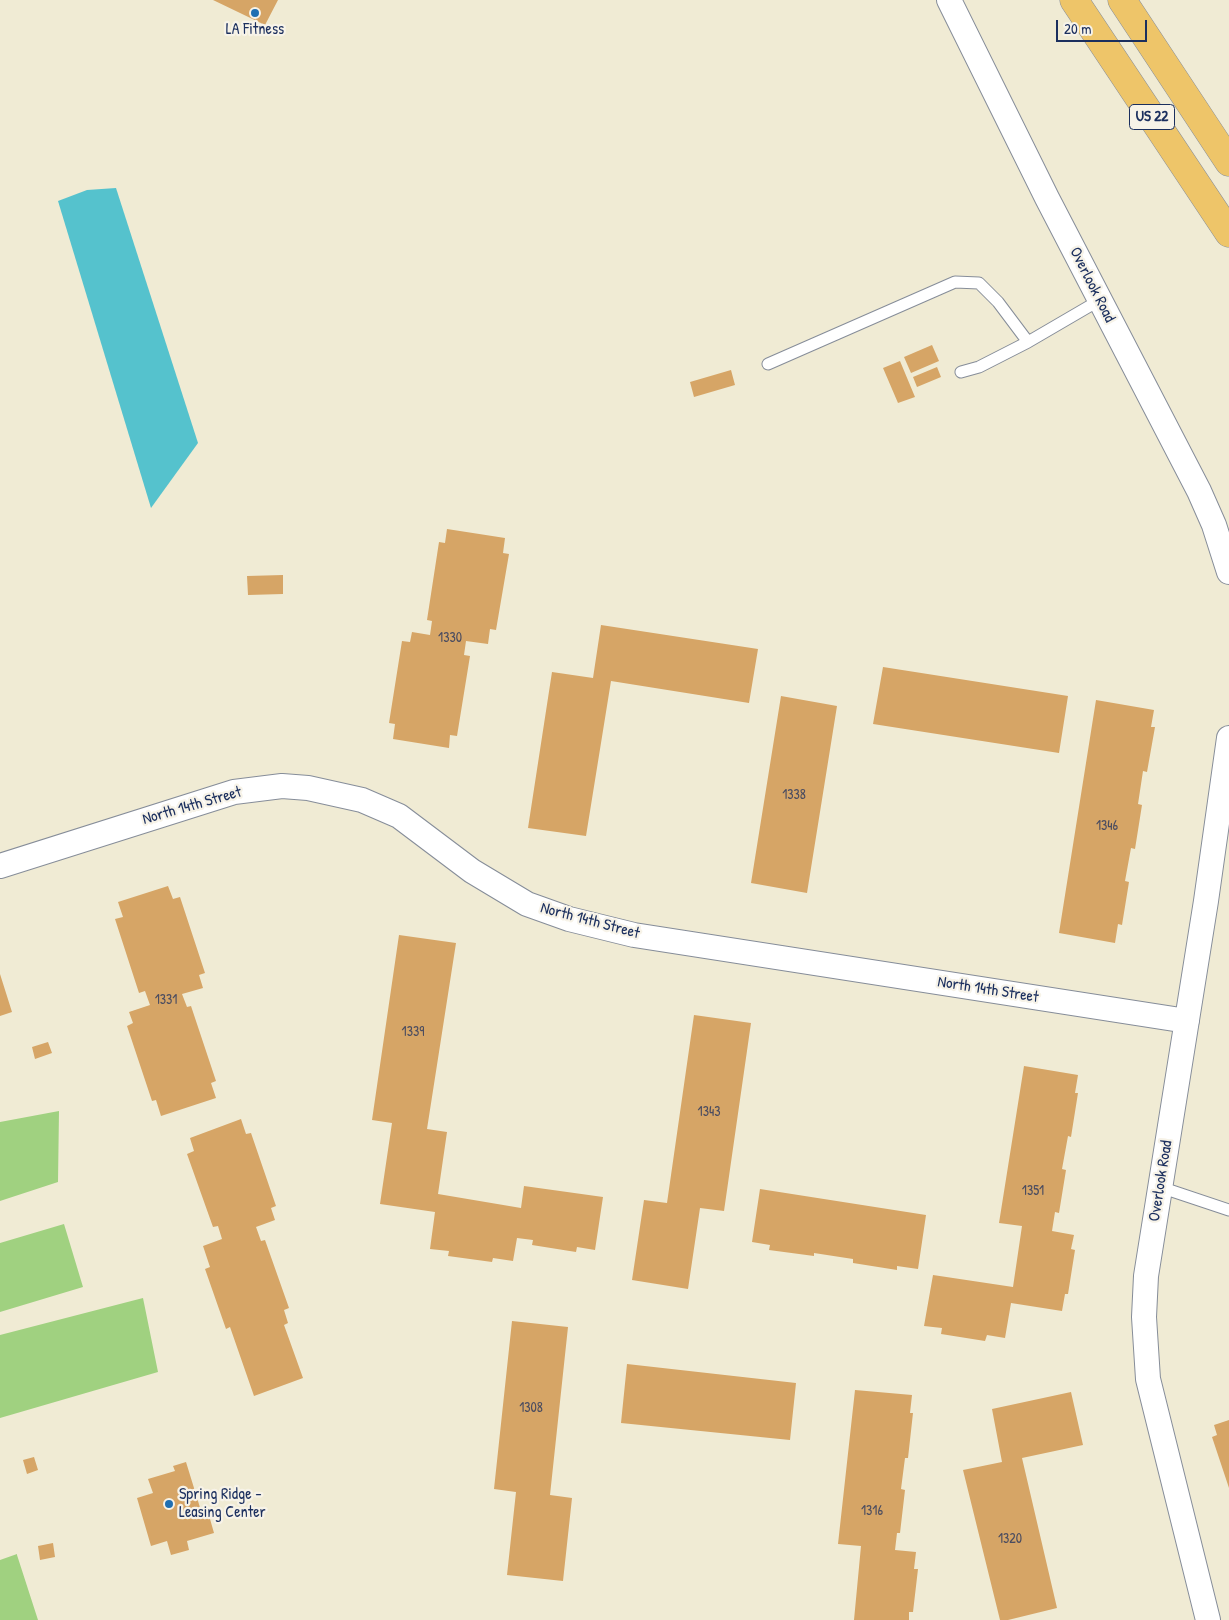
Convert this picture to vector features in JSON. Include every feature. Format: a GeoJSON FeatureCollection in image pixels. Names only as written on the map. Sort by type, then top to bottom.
{"type":"FeatureCollection","features":[{"type":"Feature","properties":{"kind":"highway","name":"US 22"},"geometry":{"type":"LineString","coordinates":[[1074,0],[1229,234]]}},
{"type":"Feature","properties":{"kind":"highway","name":"US 22"},"geometry":{"type":"LineString","coordinates":[[1122,0],[1229,162]]}},
{"type":"Feature","properties":{"kind":"highway"},"geometry":{"type":"LineString","coordinates":[[1135,0],[1158,54]]}},
{"type":"Feature","properties":{"kind":"street","name":"Overlook Road"},"geometry":{"type":"LineString","coordinates":[[949,0],[1100,300],[1200,491],[1214,525],[1229,572]]}},
{"type":"Feature","properties":{"kind":"street","name":"Overlook Road"},"geometry":{"type":"LineString","coordinates":[[1208,1620],[1148,1379],[1144,1317],[1146,1276],[1187,1021],[1229,738]]}},
{"type":"Feature","properties":{"kind":"street","name":"North 14th Street"},"geometry":{"type":"LineString","coordinates":[[0,866],[234,792],[282,786],[308,788],[362,800],[399,816],[472,871],[527,904],[569,919],[634,936],[1187,1021]]}},
{"type":"Feature","properties":{"kind":"lane"},"geometry":{"type":"LineString","coordinates":[[768,364],[955,282],[979,283],[998,302],[1028,342]]}},
{"type":"Feature","properties":{"kind":"lane"},"geometry":{"type":"LineString","coordinates":[[961,372],[979,367],[1028,342],[1100,300]]}},
{"type":"Feature","properties":{"kind":"lane"},"geometry":{"type":"LineString","coordinates":[[1160,1187],[1229,1210]]}},
{"type":"Feature","properties":{"kind":"green space"},"geometry":{"type":"Polygon","coordinates":[[[59,1111],[58,1182],[0,1201],[0,1122],[59,1111]]]}},
{"type":"Feature","properties":{"kind":"green space"},"geometry":{"type":"Polygon","coordinates":[[[64,1224],[83,1287],[0,1312],[0,1243],[64,1224]]]}},
{"type":"Feature","properties":{"kind":"green space"},"geometry":{"type":"Polygon","coordinates":[[[143,1298],[158,1372],[0,1418],[0,1335],[143,1298]]]}},
{"type":"Feature","properties":{"kind":"green space"},"geometry":{"type":"Polygon","coordinates":[[[17,1554],[38,1620],[0,1620],[0,1560],[17,1554]]]}},
{"type":"Feature","properties":{"kind":"water"},"geometry":{"type":"Polygon","coordinates":[[[116,188],[198,443],[151,508],[58,201],[87,190],[116,188]]]}},
{"type":"Feature","properties":{"kind":"building","name":"LA Fitness"},"geometry":{"type":"Polygon","coordinates":[[[213,0],[278,0],[265,25],[213,0]]]}},
{"type":"Feature","properties":{"kind":"building"},"geometry":{"type":"Polygon","coordinates":[[[932,345],[939,361],[911,373],[904,357],[932,345]]]}},
{"type":"Feature","properties":{"kind":"building"},"geometry":{"type":"Polygon","coordinates":[[[900,361],[915,397],[898,403],[883,368],[900,361]]]}},
{"type":"Feature","properties":{"kind":"building"},"geometry":{"type":"Polygon","coordinates":[[[937,367],[941,377],[917,387],[913,377],[937,367]]]}},
{"type":"Feature","properties":{"kind":"building"},"geometry":{"type":"Polygon","coordinates":[[[731,370],[735,385],[694,397],[690,382],[731,370]]]}},
{"type":"Feature","properties":{"kind":"building"},"geometry":{"type":"Polygon","coordinates":[[[447,529],[505,538],[503,553],[509,554],[496,630],[490,629],[488,644],[466,641],[464,655],[470,656],[457,736],[450,735],[449,748],[393,739],[395,724],[389,723],[402,641],[410,642],[412,632],[430,635],[432,621],[427,620],[439,542],[445,543],[447,529]]]}},
{"type":"Feature","properties":{"kind":"building"},"geometry":{"type":"Polygon","coordinates":[[[283,575],[283,594],[248,595],[247,576],[283,575]]]}},
{"type":"Feature","properties":{"kind":"building"},"geometry":{"type":"Polygon","coordinates":[[[601,625],[758,649],[749,703],[611,681],[586,836],[528,828],[552,672],[593,678],[601,625]]]}},
{"type":"Feature","properties":{"kind":"building"},"geometry":{"type":"Polygon","coordinates":[[[883,667],[1068,696],[1059,753],[873,724],[883,667]]]}},
{"type":"Feature","properties":{"kind":"building"},"geometry":{"type":"Polygon","coordinates":[[[781,696],[837,706],[807,893],[751,883],[781,696]]]}},
{"type":"Feature","properties":{"kind":"building"},"geometry":{"type":"Polygon","coordinates":[[[1096,700],[1154,710],[1151,727],[1155,727],[1147,772],[1143,771],[1138,804],[1142,805],[1135,849],[1131,848],[1125,881],[1129,882],[1122,925],[1118,924],[1115,943],[1059,933],[1096,700]]]}},
{"type":"Feature","properties":{"kind":"building"},"geometry":{"type":"Polygon","coordinates":[[[168,886],[173,899],[180,897],[205,973],[199,975],[203,988],[182,994],[187,1007],[191,1006],[216,1081],[211,1083],[216,1098],[161,1116],[156,1100],[152,1101],[127,1026],[133,1023],[129,1012],[150,1005],[145,991],[139,993],[115,919],[123,917],[118,902],[168,886]]]}},
{"type":"Feature","properties":{"kind":"building"},"geometry":{"type":"Polygon","coordinates":[[[399,935],[456,943],[427,1129],[447,1132],[438,1194],[521,1208],[524,1186],[603,1197],[595,1250],[577,1247],[576,1252],[532,1245],[533,1240],[517,1238],[513,1261],[493,1258],[492,1262],[448,1256],[449,1251],[430,1249],[435,1212],[380,1204],[392,1123],[372,1120],[399,935]]]}},
{"type":"Feature","properties":{"kind":"building"},"geometry":{"type":"Polygon","coordinates":[[[0,974],[12,1012],[0,1016],[0,974]]]}},
{"type":"Feature","properties":{"kind":"building"},"geometry":{"type":"Polygon","coordinates":[[[694,1015],[751,1023],[724,1211],[700,1208],[688,1289],[632,1280],[644,1200],[667,1203],[694,1015]]]}},
{"type":"Feature","properties":{"kind":"building"},"geometry":{"type":"Polygon","coordinates":[[[48,1042],[52,1053],[35,1059],[32,1047],[48,1042]]]}},
{"type":"Feature","properties":{"kind":"building"},"geometry":{"type":"Polygon","coordinates":[[[1024,1066],[1078,1075],[1075,1093],[1078,1093],[1071,1137],[1068,1136],[1062,1169],[1066,1170],[1059,1213],[1055,1212],[1052,1231],[1074,1235],[1071,1249],[1075,1250],[1068,1294],[1065,1294],[1062,1311],[1011,1303],[1005,1338],[987,1335],[985,1341],[941,1334],[942,1328],[924,1326],[933,1275],[1013,1287],[1022,1226],[999,1223],[1024,1066]]]}},
{"type":"Feature","properties":{"kind":"building"},"geometry":{"type":"Polygon","coordinates":[[[241,1119],[246,1134],[251,1133],[276,1206],[271,1208],[275,1220],[256,1227],[261,1241],[265,1240],[289,1308],[284,1310],[288,1323],[284,1325],[303,1378],[254,1396],[230,1327],[226,1329],[205,1269],[210,1267],[203,1246],[222,1239],[218,1226],[213,1227],[187,1154],[194,1151],[190,1138],[241,1119]]]}},
{"type":"Feature","properties":{"kind":"building"},"geometry":{"type":"Polygon","coordinates":[[[760,1189],[926,1215],[918,1269],[897,1266],[897,1270],[853,1263],[853,1259],[814,1253],[814,1256],[769,1250],[770,1245],[752,1242],[760,1189]]]}},
{"type":"Feature","properties":{"kind":"building"},"geometry":{"type":"Polygon","coordinates":[[[512,1321],[568,1327],[550,1495],[572,1498],[563,1581],[507,1575],[516,1492],[494,1489],[512,1321]]]}},
{"type":"Feature","properties":{"kind":"building"},"geometry":{"type":"Polygon","coordinates":[[[627,1364],[796,1383],[790,1440],[621,1423],[627,1364]]]}},
{"type":"Feature","properties":{"kind":"building"},"geometry":{"type":"Polygon","coordinates":[[[855,1390],[912,1395],[910,1413],[913,1413],[908,1458],[905,1458],[901,1489],[905,1490],[900,1533],[897,1533],[895,1550],[916,1552],[914,1569],[918,1569],[913,1612],[909,1612],[909,1620],[854,1620],[861,1546],[838,1544],[855,1390]]]}},
{"type":"Feature","properties":{"kind":"building"},"geometry":{"type":"Polygon","coordinates":[[[1071,1392],[1083,1445],[1022,1458],[1057,1608],[1008,1620],[1000,1620],[963,1470],[1002,1462],[992,1409],[1071,1392]]]}},
{"type":"Feature","properties":{"kind":"building"},"geometry":{"type":"Polygon","coordinates":[[[1229,1420],[1229,1488],[1212,1437],[1217,1435],[1214,1425],[1229,1420]]]}},
{"type":"Feature","properties":{"kind":"building"},"geometry":{"type":"Polygon","coordinates":[[[34,1457],[38,1470],[27,1474],[23,1460],[34,1457]]]}},
{"type":"Feature","properties":{"kind":"building","name":"Spring Ridge - Leasing Center"},"geometry":{"type":"Polygon","coordinates":[[[186,1462],[202,1514],[208,1512],[214,1533],[187,1541],[189,1550],[171,1555],[167,1541],[151,1546],[137,1498],[153,1493],[148,1479],[175,1471],[173,1466],[186,1462]]]}},
{"type":"Feature","properties":{"kind":"building"},"geometry":{"type":"Polygon","coordinates":[[[53,1543],[55,1557],[40,1560],[38,1546],[53,1543]]]}},
{"type":"Feature","properties":{"kind":"place","name":"LA Fitness"},"geometry":{"type":"Point","coordinates":[255,13]}},
{"type":"Feature","properties":{"kind":"place","name":"Spring Ridge - Leasing Center"},"geometry":{"type":"Point","coordinates":[169,1504]}}]}
